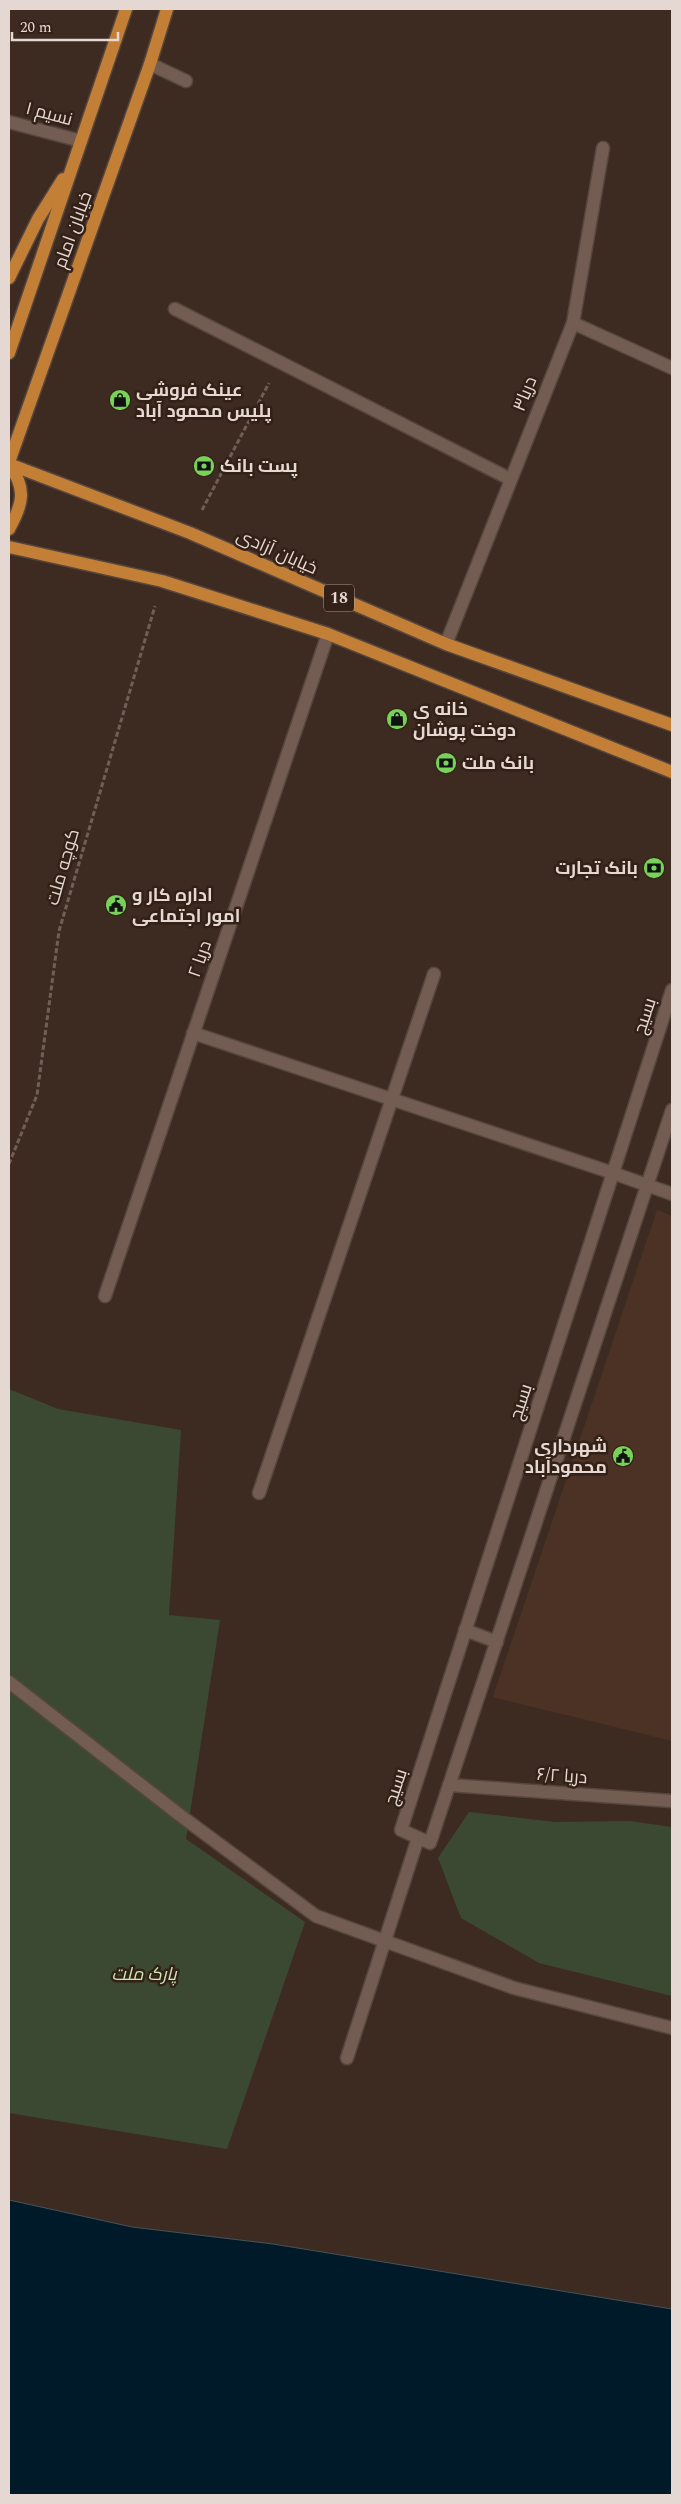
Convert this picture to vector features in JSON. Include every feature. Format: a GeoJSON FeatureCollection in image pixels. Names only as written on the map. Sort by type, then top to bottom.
{"type":"FeatureCollection","features":[{"type":"Feature","properties":{"kind":"main road","name":"خیابان امام"},"geometry":{"type":"LineString","coordinates":[[9,353],[126,9]]}},
{"type":"Feature","properties":{"kind":"main road","name":"خیابان امام"},"geometry":{"type":"LineString","coordinates":[[9,464],[150,64],[167,9]]}},
{"type":"Feature","properties":{"kind":"main road"},"geometry":{"type":"LineString","coordinates":[[9,278],[38,219],[74,162]]}},
{"type":"Feature","properties":{"kind":"main road"},"geometry":{"type":"LineString","coordinates":[[9,464],[18,476],[22,497],[16,516],[9,529]]}},
{"type":"Feature","properties":{"kind":"main road","name":"خیابان آزادی"},"geometry":{"type":"LineString","coordinates":[[9,464],[190,533],[446,644],[672,726]]}},
{"type":"Feature","properties":{"kind":"main road","name":"18"},"geometry":{"type":"LineString","coordinates":[[9,547],[162,581],[328,634],[672,772]]}},
{"type":"Feature","properties":{"kind":"street"},"geometry":{"type":"LineString","coordinates":[[150,64],[186,81]]}},
{"type":"Feature","properties":{"kind":"street","name":"نسیم ۱"},"geometry":{"type":"LineString","coordinates":[[9,122],[81,140]]}},
{"type":"Feature","properties":{"kind":"street","name":"دریا۳"},"geometry":{"type":"LineString","coordinates":[[446,644],[573,323],[603,148]]}},
{"type":"Feature","properties":{"kind":"street"},"geometry":{"type":"LineString","coordinates":[[176,309],[510,479]]}},
{"type":"Feature","properties":{"kind":"street"},"geometry":{"type":"LineString","coordinates":[[573,323],[672,368]]}},
{"type":"Feature","properties":{"kind":"street","name":"دریا ۲"},"geometry":{"type":"LineString","coordinates":[[105,1296],[328,634]]}},
{"type":"Feature","properties":{"kind":"street"},"geometry":{"type":"LineString","coordinates":[[259,1493],[434,974]]}},
{"type":"Feature","properties":{"kind":"street","name":"بسیج"},"geometry":{"type":"LineString","coordinates":[[418,1838],[401,1830],[672,990]]}},
{"type":"Feature","properties":{"kind":"street"},"geometry":{"type":"LineString","coordinates":[[193,1033],[672,1194]]}},
{"type":"Feature","properties":{"kind":"street"},"geometry":{"type":"LineString","coordinates":[[347,2058],[418,1838],[430,1843],[672,1110]]}},
{"type":"Feature","properties":{"kind":"street"},"geometry":{"type":"LineString","coordinates":[[465,1630],[497,1642]]}},
{"type":"Feature","properties":{"kind":"street"},"geometry":{"type":"LineString","coordinates":[[9,1682],[181,1816],[316,1916],[514,1988],[672,2028]]}},
{"type":"Feature","properties":{"kind":"street","name":"دریا ۶/۲"},"geometry":{"type":"LineString","coordinates":[[449,1785],[672,1800]]}},
{"type":"Feature","properties":{"kind":"path"},"geometry":{"type":"LineString","coordinates":[[190,533],[280,362]]}},
{"type":"Feature","properties":{"kind":"path","name":"کوچه ملت"},"geometry":{"type":"LineString","coordinates":[[9,1164],[37,1095],[58,931],[162,581]]}},
{"type":"Feature","properties":{"kind":"shaded area","name":"شهرداری محمودآباد"},"geometry":{"type":"Polygon","coordinates":[[[657,1210],[672,1216],[672,1741],[493,1697],[657,1210]]]}},
{"type":"Feature","properties":{"kind":"green space","name":"پارک ملت"},"geometry":{"type":"Polygon","coordinates":[[[9,1389],[58,1409],[181,1430],[169,1615],[220,1620],[186,1839],[305,1922],[227,2149],[9,2113],[9,1389]]]}},
{"type":"Feature","properties":{"kind":"green space"},"geometry":{"type":"Polygon","coordinates":[[[469,1812],[555,1822],[630,1821],[672,1827],[672,1996],[539,1963],[461,1918],[438,1858],[469,1812]]]}},
{"type":"Feature","properties":{"kind":"water"},"geometry":{"type":"Polygon","coordinates":[[[9,2200],[132,2227],[273,2244],[672,2309],[672,2495],[9,2495],[9,2200]]]}},
{"type":"Feature","properties":{"kind":"place","name":"عینک فروشی پلیس محمود آباد"},"geometry":{"type":"Point","coordinates":[120,400]}},
{"type":"Feature","properties":{"kind":"place","name":"پست بانک"},"geometry":{"type":"Point","coordinates":[204,466]}},
{"type":"Feature","properties":{"kind":"place","name":"خانه ی دوخت پوشان"},"geometry":{"type":"Point","coordinates":[397,719]}},
{"type":"Feature","properties":{"kind":"place","name":"بانک ملت"},"geometry":{"type":"Point","coordinates":[446,763]}},
{"type":"Feature","properties":{"kind":"place","name":"بانک تجارت"},"geometry":{"type":"Point","coordinates":[654,868]}},
{"type":"Feature","properties":{"kind":"place","name":"اداره کار و امور اجتماعی"},"geometry":{"type":"Point","coordinates":[116,905]}},
{"type":"Feature","properties":{"kind":"place","name":"شهرداری محمودآباد"},"geometry":{"type":"Point","coordinates":[623,1456]}}]}
